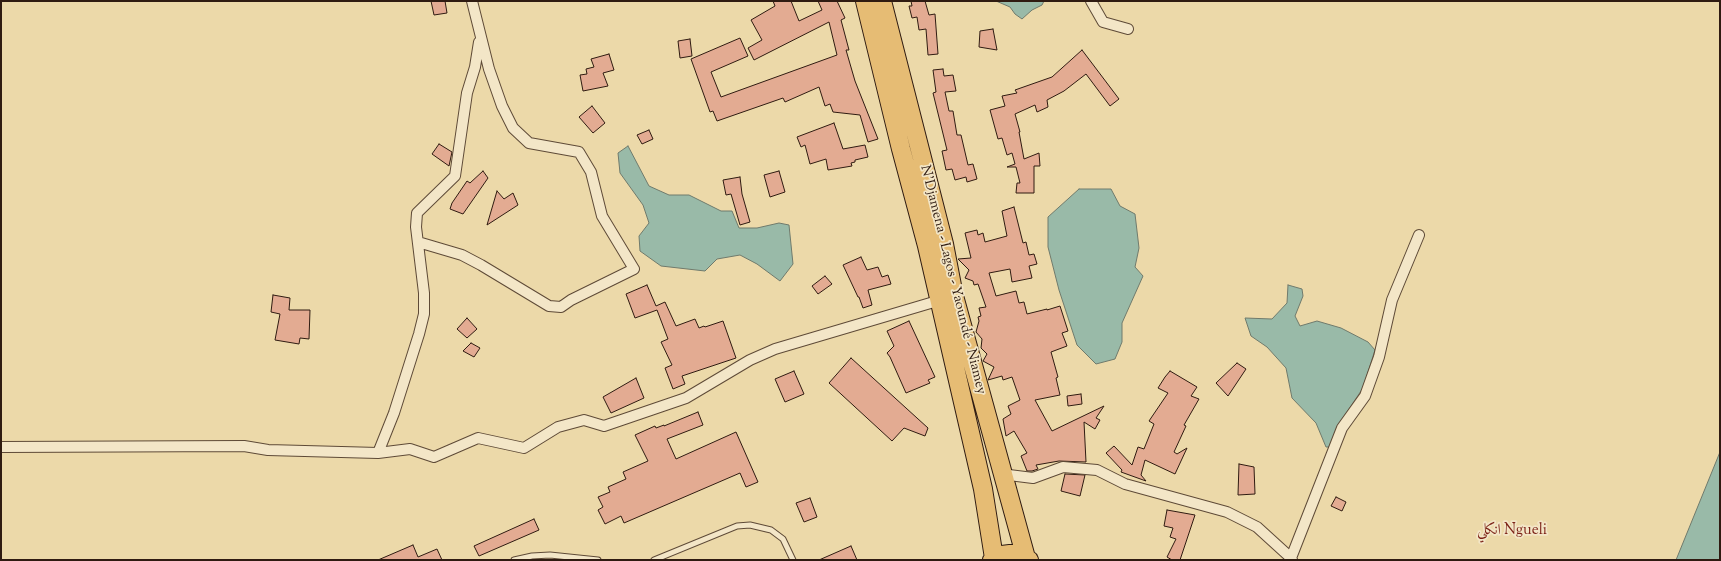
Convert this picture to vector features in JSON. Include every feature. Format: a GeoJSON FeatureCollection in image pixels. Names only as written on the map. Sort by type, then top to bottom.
{"type":"FeatureCollection","features":[{"type":"Feature","properties":{"kind":"highway","name":"N'Djamena - Lagos - Yaoundé - Niamey"},"geometry":{"type":"LineString","coordinates":[[865,1],[901,149],[927,246],[946,298],[1027,559]]}},
{"type":"Feature","properties":{"kind":"highway","name":"N'Djamena - Lagos - Yaoundé - Niamey"},"geometry":{"type":"LineString","coordinates":[[882,1],[944,244],[946,298],[983,489],[993,559]]}},
{"type":"Feature","properties":{"kind":"highway"},"geometry":{"type":"LineString","coordinates":[[993,559],[1010,554],[1018,554],[1027,559]]}},
{"type":"Feature","properties":{"kind":"street"},"geometry":{"type":"LineString","coordinates":[[418,242],[462,255],[549,306],[561,307],[571,300],[634,269],[602,216],[591,172],[579,152],[529,143],[513,128],[502,106],[489,69],[480,38],[472,1]]}},
{"type":"Feature","properties":{"kind":"street"},"geometry":{"type":"LineString","coordinates":[[1092,1],[1103,22],[1128,29]]}},
{"type":"Feature","properties":{"kind":"street"},"geometry":{"type":"LineString","coordinates":[[378,453],[394,413],[424,314],[424,293],[418,242],[417,213],[455,176],[467,92],[475,67],[480,38]]}},
{"type":"Feature","properties":{"kind":"street"},"geometry":{"type":"LineString","coordinates":[[1001,474],[1032,478],[1063,467],[1097,470],[1125,484],[1227,512],[1257,527],[1291,559],[1342,428],[1365,396],[1379,357],[1392,300],[1419,235]]}},
{"type":"Feature","properties":{"kind":"street"},"geometry":{"type":"LineString","coordinates":[[1,446],[244,446],[268,450],[378,453],[410,449],[434,457],[478,438],[524,448],[558,427],[584,420],[604,426],[686,398],[750,360],[775,349],[946,298]]}},
{"type":"Feature","properties":{"kind":"lane"},"geometry":{"type":"LineString","coordinates":[[654,560],[737,526],[750,525],[770,530],[783,539],[793,560]]}},
{"type":"Feature","properties":{"kind":"lane"},"geometry":{"type":"LineString","coordinates":[[514,560],[532,556],[550,555],[598,560]]}},
{"type":"Feature","properties":{"kind":"shaded area"},"geometry":{"type":"Polygon","coordinates":[[[996,1],[1044,1],[1042,5],[1032,10],[1022,19],[1015,14],[1010,7],[996,1]]]}},
{"type":"Feature","properties":{"kind":"shaded area"},"geometry":{"type":"Polygon","coordinates":[[[628,146],[649,186],[669,195],[689,195],[721,211],[732,211],[739,228],[757,228],[779,223],[789,225],[793,264],[780,281],[757,264],[740,255],[717,259],[705,271],[661,266],[640,251],[639,236],[649,223],[643,205],[620,173],[618,153],[628,146]]]}},
{"type":"Feature","properties":{"kind":"shaded area"},"geometry":{"type":"Polygon","coordinates":[[[1079,189],[1111,189],[1120,206],[1135,214],[1139,248],[1135,267],[1143,276],[1122,323],[1122,342],[1115,359],[1096,364],[1077,345],[1059,290],[1048,247],[1048,217],[1079,189]]]}},
{"type":"Feature","properties":{"kind":"shaded area"},"geometry":{"type":"Polygon","coordinates":[[[1288,285],[1302,289],[1303,296],[1295,316],[1300,326],[1317,321],[1341,328],[1368,342],[1375,350],[1363,388],[1339,424],[1330,447],[1326,447],[1316,423],[1292,398],[1286,368],[1267,347],[1251,336],[1245,318],[1272,319],[1287,303],[1288,285]]]}},
{"type":"Feature","properties":{"kind":"shaded area"},"geometry":{"type":"Polygon","coordinates":[[[1720,452],[1720,560],[1676,560],[1720,452]]]}},
{"type":"Feature","properties":{"kind":"building"},"geometry":{"type":"Polygon","coordinates":[[[431,1],[445,1],[447,13],[434,15],[431,1]]]}},
{"type":"Feature","properties":{"kind":"building"},"geometry":{"type":"Polygon","coordinates":[[[773,1],[791,1],[799,21],[822,10],[818,1],[837,1],[845,18],[841,20],[849,50],[846,50],[855,81],[878,139],[868,142],[860,115],[833,112],[830,104],[825,106],[819,87],[785,102],[783,98],[717,121],[713,111],[710,112],[691,59],[740,38],[748,56],[711,72],[721,97],[837,55],[829,22],[754,60],[748,48],[762,40],[751,20],[775,6],[773,1]]]}},
{"type":"Feature","properties":{"kind":"building"},"geometry":{"type":"Polygon","coordinates":[[[911,1],[925,1],[929,15],[935,14],[938,54],[928,55],[926,29],[919,30],[917,17],[912,18],[909,6],[912,6],[911,1]]]}},
{"type":"Feature","properties":{"kind":"building"},"geometry":{"type":"Polygon","coordinates":[[[993,29],[997,50],[979,47],[980,31],[993,29]]]}},
{"type":"Feature","properties":{"kind":"building"},"geometry":{"type":"Polygon","coordinates":[[[690,39],[692,56],[680,58],[678,41],[690,39]]]}},
{"type":"Feature","properties":{"kind":"building"},"geometry":{"type":"Polygon","coordinates":[[[1082,50],[1119,99],[1110,106],[1086,74],[1064,91],[1047,100],[1048,107],[1037,112],[1035,105],[1015,114],[1020,132],[1024,159],[1039,153],[1040,166],[1034,166],[1034,193],[1016,193],[1017,183],[1020,183],[1016,167],[1007,167],[1015,164],[1012,153],[1007,155],[1002,138],[998,139],[990,110],[1005,106],[1002,96],[1017,93],[1015,90],[1052,77],[1082,50]]]}},
{"type":"Feature","properties":{"kind":"building"},"geometry":{"type":"Polygon","coordinates":[[[609,54],[614,70],[603,73],[608,86],[583,91],[580,75],[587,74],[586,69],[594,67],[591,59],[609,54]]]}},
{"type":"Feature","properties":{"kind":"building"},"geometry":{"type":"Polygon","coordinates":[[[943,69],[944,76],[953,75],[956,91],[945,92],[949,111],[953,111],[957,135],[961,135],[968,165],[973,164],[977,179],[967,182],[966,177],[955,180],[952,169],[946,170],[942,151],[947,150],[933,93],[936,92],[933,70],[943,69]]]}},
{"type":"Feature","properties":{"kind":"building"},"geometry":{"type":"Polygon","coordinates":[[[592,106],[605,123],[593,133],[579,117],[592,106]]]}},
{"type":"Feature","properties":{"kind":"building"},"geometry":{"type":"Polygon","coordinates":[[[834,123],[843,149],[865,145],[868,157],[855,160],[855,162],[851,163],[852,166],[828,170],[826,159],[810,164],[805,145],[801,147],[797,137],[834,123]]]}},
{"type":"Feature","properties":{"kind":"building"},"geometry":{"type":"Polygon","coordinates":[[[649,130],[653,139],[642,144],[637,135],[649,130]]]}},
{"type":"Feature","properties":{"kind":"building"},"geometry":{"type":"Polygon","coordinates":[[[439,144],[452,152],[449,166],[432,154],[439,144]]]}},
{"type":"Feature","properties":{"kind":"building"},"geometry":{"type":"Polygon","coordinates":[[[483,171],[488,178],[463,214],[450,209],[452,203],[467,181],[470,183],[483,171]]]}},
{"type":"Feature","properties":{"kind":"building"},"geometry":{"type":"Polygon","coordinates":[[[779,171],[785,192],[770,197],[764,175],[779,171]]]}},
{"type":"Feature","properties":{"kind":"building"},"geometry":{"type":"Polygon","coordinates":[[[740,177],[742,194],[750,222],[740,225],[731,194],[726,195],[723,180],[740,177]]]}},
{"type":"Feature","properties":{"kind":"building"},"geometry":{"type":"Polygon","coordinates":[[[497,191],[504,199],[513,193],[518,205],[487,225],[497,191]]]}},
{"type":"Feature","properties":{"kind":"building"},"geometry":{"type":"Polygon","coordinates":[[[1014,207],[1023,243],[1026,242],[1029,255],[1034,254],[1037,264],[1029,266],[1032,278],[1012,282],[1010,269],[989,273],[996,296],[1016,291],[1019,303],[1024,302],[1027,314],[1060,306],[1068,331],[1062,333],[1067,346],[1051,352],[1058,377],[1056,378],[1060,395],[1035,400],[1052,431],[1104,406],[1096,418],[1100,420],[1095,429],[1084,422],[1086,462],[1059,461],[1036,465],[1038,469],[1027,471],[1021,456],[1027,453],[1014,431],[1006,436],[1003,419],[1011,414],[1008,406],[1020,400],[1012,377],[1003,380],[1002,376],[988,380],[994,367],[983,361],[987,354],[981,348],[982,339],[976,332],[979,321],[978,317],[981,316],[979,308],[986,307],[978,284],[974,285],[973,281],[965,278],[969,270],[958,259],[971,258],[965,233],[977,230],[978,235],[983,233],[985,242],[1007,236],[1002,211],[1014,207]]]}},
{"type":"Feature","properties":{"kind":"building"},"geometry":{"type":"Polygon","coordinates":[[[861,257],[867,270],[878,267],[882,277],[888,275],[891,284],[868,290],[872,305],[863,308],[843,265],[861,257]]]}},
{"type":"Feature","properties":{"kind":"building"},"geometry":{"type":"Polygon","coordinates":[[[825,276],[832,284],[818,294],[812,286],[825,276]]]}},
{"type":"Feature","properties":{"kind":"building"},"geometry":{"type":"Polygon","coordinates":[[[647,285],[656,306],[665,302],[676,326],[695,319],[699,328],[723,321],[736,358],[682,376],[685,384],[673,389],[665,368],[672,365],[661,342],[668,339],[657,310],[635,318],[626,294],[647,285]]]}},
{"type":"Feature","properties":{"kind":"building"},"geometry":{"type":"Polygon","coordinates":[[[273,295],[290,298],[289,310],[310,310],[309,339],[300,338],[299,344],[275,340],[280,314],[271,312],[273,295]]]}},
{"type":"Feature","properties":{"kind":"building"},"geometry":{"type":"Polygon","coordinates":[[[467,318],[477,329],[467,338],[457,329],[467,318]]]}},
{"type":"Feature","properties":{"kind":"building"},"geometry":{"type":"Polygon","coordinates":[[[909,321],[935,377],[928,380],[930,383],[906,393],[887,353],[894,346],[887,331],[909,321]]]}},
{"type":"Feature","properties":{"kind":"building"},"geometry":{"type":"Polygon","coordinates":[[[471,343],[480,348],[474,357],[463,351],[471,343]]]}},
{"type":"Feature","properties":{"kind":"building"},"geometry":{"type":"Polygon","coordinates":[[[851,358],[928,428],[925,436],[904,428],[892,441],[829,383],[851,358]]]}},
{"type":"Feature","properties":{"kind":"building"},"geometry":{"type":"Polygon","coordinates":[[[1237,363],[1246,369],[1228,396],[1216,383],[1237,363]]]}},
{"type":"Feature","properties":{"kind":"building"},"geometry":{"type":"Polygon","coordinates":[[[794,371],[804,394],[785,402],[775,379],[794,371]]]}},
{"type":"Feature","properties":{"kind":"building"},"geometry":{"type":"Polygon","coordinates":[[[1170,371],[1197,387],[1191,396],[1199,399],[1184,425],[1186,426],[1174,452],[1177,454],[1187,448],[1175,474],[1145,460],[1141,475],[1146,481],[1121,472],[1122,470],[1106,453],[1114,446],[1132,465],[1138,447],[1144,449],[1154,424],[1149,421],[1168,393],[1158,388],[1170,371]]]}},
{"type":"Feature","properties":{"kind":"building"},"geometry":{"type":"Polygon","coordinates":[[[636,378],[644,398],[611,413],[603,397],[636,378]]]}},
{"type":"Feature","properties":{"kind":"building"},"geometry":{"type":"Polygon","coordinates":[[[1081,394],[1082,404],[1068,406],[1067,396],[1081,394]]]}},
{"type":"Feature","properties":{"kind":"building"},"geometry":{"type":"Polygon","coordinates":[[[698,412],[703,425],[667,439],[676,459],[736,432],[758,482],[746,487],[740,473],[624,523],[621,516],[605,524],[598,510],[603,507],[598,497],[610,492],[608,487],[626,479],[623,472],[648,461],[635,435],[655,426],[656,428],[664,426],[698,412]]]}},
{"type":"Feature","properties":{"kind":"building"},"geometry":{"type":"Polygon","coordinates":[[[1239,464],[1254,467],[1255,494],[1238,495],[1239,464]]]}},
{"type":"Feature","properties":{"kind":"building"},"geometry":{"type":"Polygon","coordinates":[[[1065,474],[1085,475],[1080,496],[1061,491],[1065,474]]]}},
{"type":"Feature","properties":{"kind":"building"},"geometry":{"type":"Polygon","coordinates":[[[1336,497],[1346,502],[1342,511],[1331,506],[1336,497]]]}},
{"type":"Feature","properties":{"kind":"building"},"geometry":{"type":"Polygon","coordinates":[[[810,498],[817,517],[804,522],[796,503],[810,498]]]}},
{"type":"Feature","properties":{"kind":"building"},"geometry":{"type":"Polygon","coordinates":[[[1167,510],[1195,515],[1180,560],[1172,560],[1167,557],[1176,539],[1170,537],[1173,528],[1164,526],[1167,510]]]}},
{"type":"Feature","properties":{"kind":"building"},"geometry":{"type":"Polygon","coordinates":[[[534,519],[539,530],[479,556],[474,546],[534,519]]]}},
{"type":"Feature","properties":{"kind":"building"},"geometry":{"type":"Polygon","coordinates":[[[413,545],[418,557],[437,549],[442,560],[378,560],[413,545]]]}},
{"type":"Feature","properties":{"kind":"building"},"geometry":{"type":"Polygon","coordinates":[[[851,546],[857,560],[819,560],[851,546]]]}},
{"type":"Feature","properties":{"kind":"district","name":"انكلي Ngueli"},"geometry":{"type":"Point","coordinates":[1512,531]}}]}
